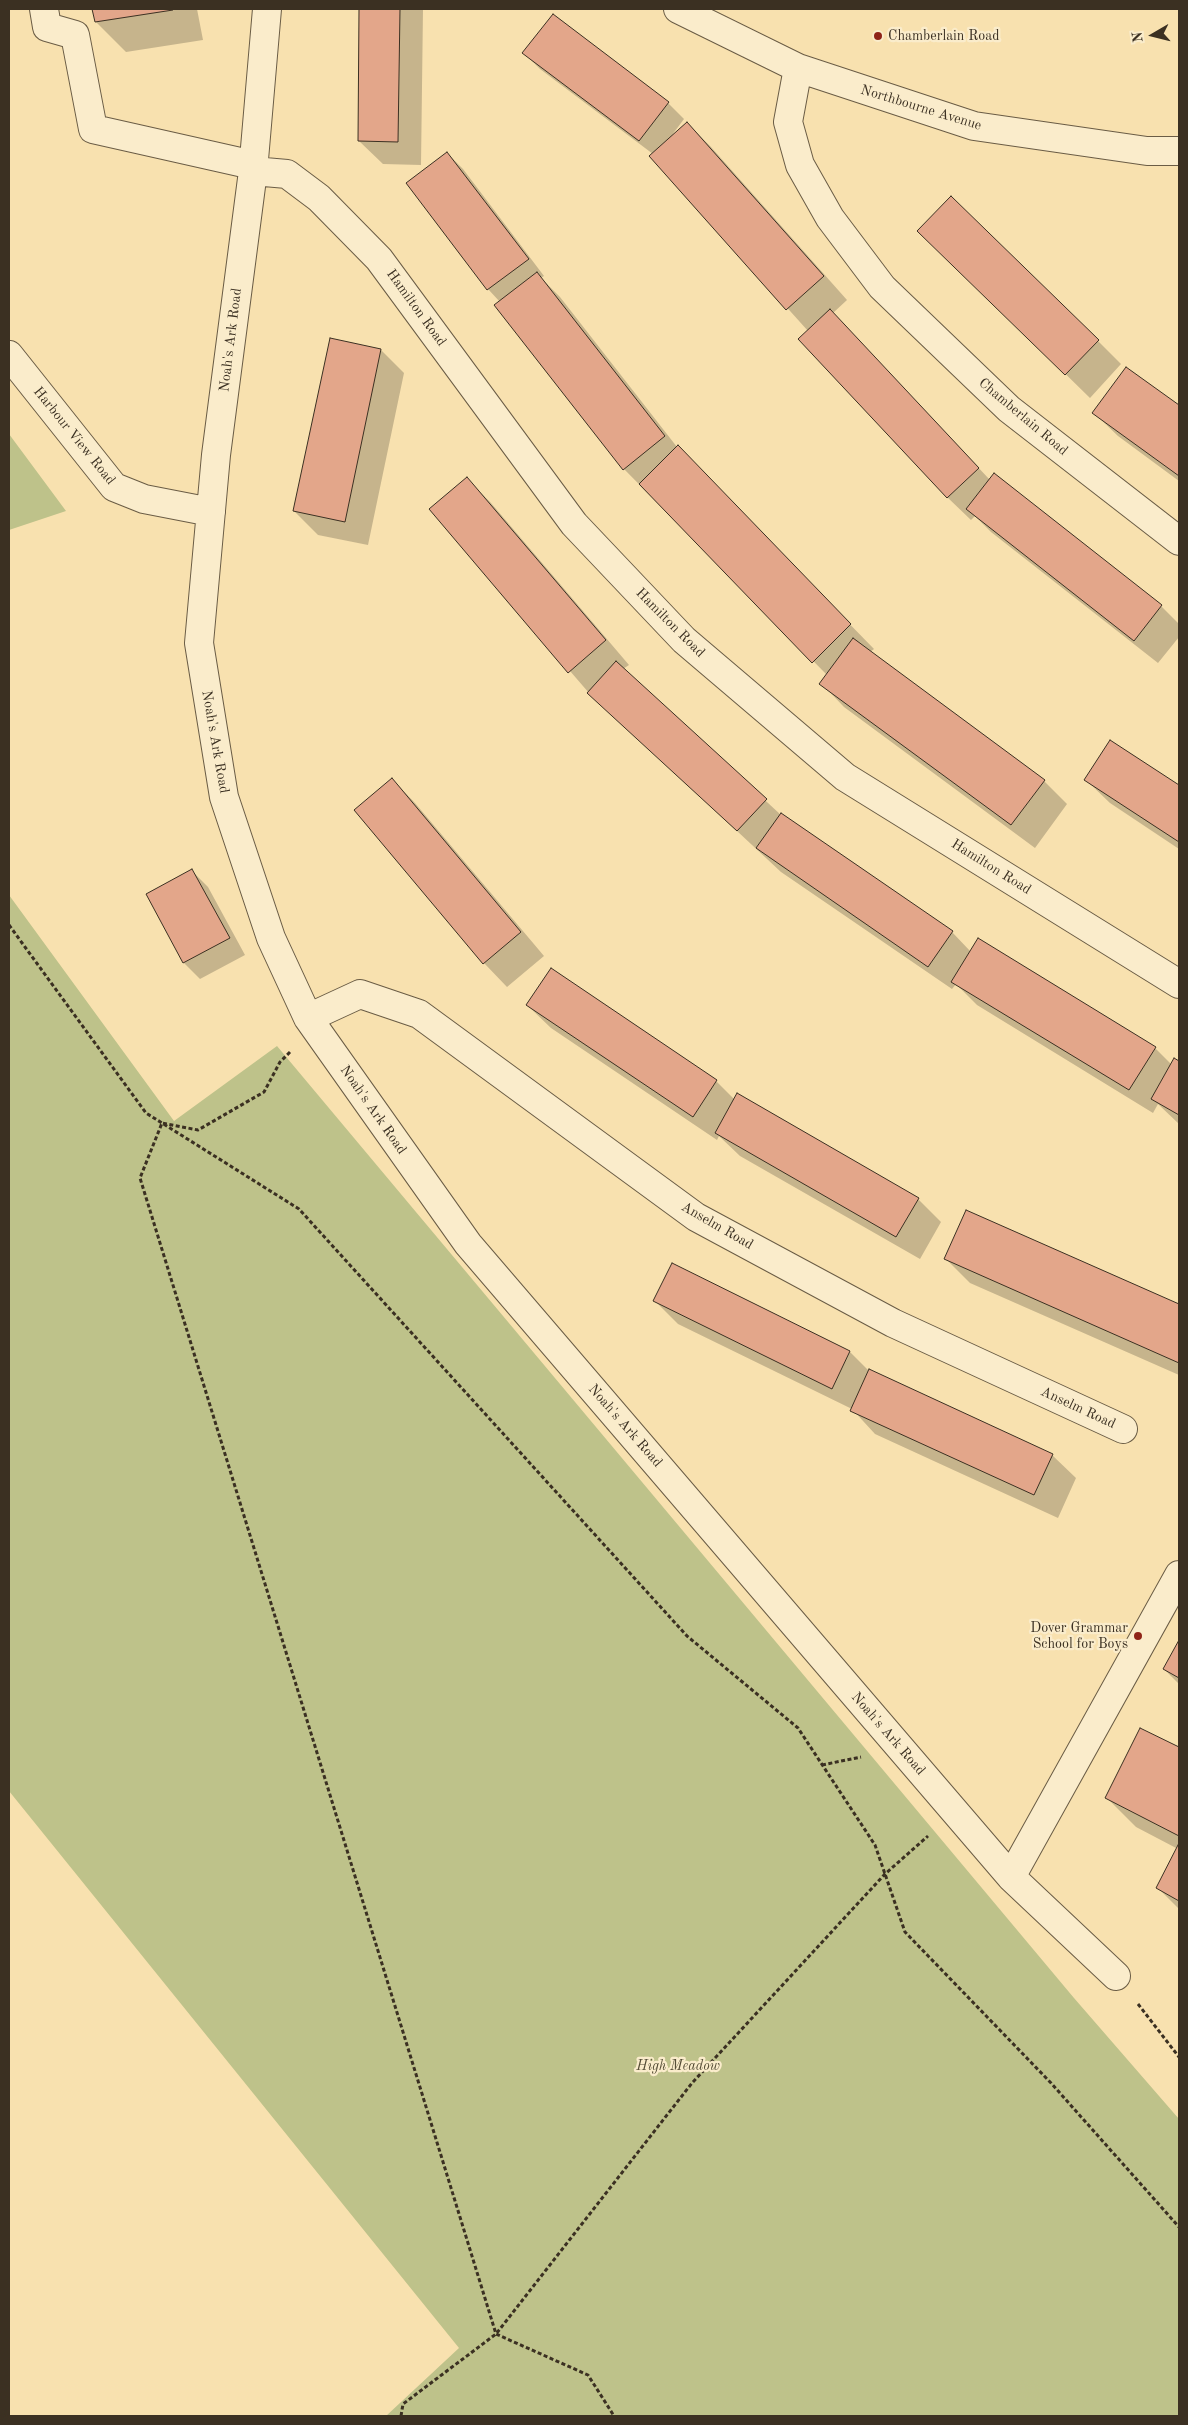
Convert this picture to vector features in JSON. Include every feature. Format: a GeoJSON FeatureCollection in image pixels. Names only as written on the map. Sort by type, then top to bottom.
{"type":"FeatureCollection","features":[{"type":"Feature","properties":{"kind":"street","name":"Hamilton Road"},"geometry":{"type":"LineString","coordinates":[[44,9],[47,27],[74,35],[93,129],[253,168],[288,174],[319,198],[379,259],[574,524],[684,640],[845,778],[1179,984]]}},
{"type":"Feature","properties":{"kind":"street","name":"Noah's Ark Road"},"geometry":{"type":"LineString","coordinates":[[267,9],[253,168],[216,455],[199,643],[224,797],[272,938],[311,1022],[468,1244],[1012,1877],[1116,1976]]}},
{"type":"Feature","properties":{"kind":"street","name":"Northbourne Avenue"},"geometry":{"type":"LineString","coordinates":[[678,9],[798,68],[974,126],[1147,151],[1179,151]]}},
{"type":"Feature","properties":{"kind":"street","name":"Chamberlain Road"},"geometry":{"type":"LineString","coordinates":[[798,68],[788,122],[800,166],[830,218],[882,287],[1009,409],[1179,540]]}},
{"type":"Feature","properties":{"kind":"street","name":"Harbour View Road"},"geometry":{"type":"LineString","coordinates":[[9,355],[114,487],[144,499],[211,512]]}},
{"type":"Feature","properties":{"kind":"street","name":"Anselm Road"},"geometry":{"type":"LineString","coordinates":[[311,1022],[360,994],[419,1014],[696,1217],[893,1323],[1124,1429]]}},
{"type":"Feature","properties":{"kind":"street"},"geometry":{"type":"LineString","coordinates":[[1012,1877],[1179,1575]]}},
{"type":"Feature","properties":{"kind":"path"},"geometry":{"type":"LineString","coordinates":[[9,925],[146,1113],[298,1209],[687,1636],[798,1728],[875,1846],[905,1932],[1051,2083],[1179,2227]]}},
{"type":"Feature","properties":{"kind":"path"},"geometry":{"type":"LineString","coordinates":[[162,1123],[198,1130],[264,1092],[280,1062],[311,1022]]}},
{"type":"Feature","properties":{"kind":"path"},"geometry":{"type":"LineString","coordinates":[[162,1123],[140,1178],[496,2334],[588,2375],[614,2416]]}},
{"type":"Feature","properties":{"kind":"path"},"geometry":{"type":"LineString","coordinates":[[401,2416],[403,2404],[496,2334],[692,2083],[885,1874],[955,1812]]}},
{"type":"Feature","properties":{"kind":"path"},"geometry":{"type":"LineString","coordinates":[[1116,1976],[1179,2057]]}},
{"type":"Feature","properties":{"kind":"green space"},"geometry":{"type":"Polygon","coordinates":[[[9,434],[66,511],[9,530],[9,434]]]}},
{"type":"Feature","properties":{"kind":"green space","name":"High Meadow"},"geometry":{"type":"Polygon","coordinates":[[[9,895],[174,1121],[277,1046],[1074,1998],[1179,2119],[1179,2416],[386,2416],[459,2348],[9,1791],[9,895]]]}},
{"type":"Feature","properties":{"kind":"building"},"geometry":{"type":"Polygon","coordinates":[[[92,9],[173,9],[173,10],[95,22],[92,9]]]}},
{"type":"Feature","properties":{"kind":"building"},"geometry":{"type":"Polygon","coordinates":[[[359,9],[400,9],[398,142],[358,141],[359,9]]]}},
{"type":"Feature","properties":{"kind":"building"},"geometry":{"type":"Polygon","coordinates":[[[553,14],[669,102],[639,141],[522,53],[553,14]]]}},
{"type":"Feature","properties":{"kind":"building"},"geometry":{"type":"Polygon","coordinates":[[[687,122],[824,276],[786,310],[649,156],[687,122]]]}},
{"type":"Feature","properties":{"kind":"building"},"geometry":{"type":"Polygon","coordinates":[[[447,152],[529,259],[487,290],[406,183],[447,152]]]}},
{"type":"Feature","properties":{"kind":"building"},"geometry":{"type":"Polygon","coordinates":[[[951,196],[1099,340],[1065,375],[917,231],[951,196]]]}},
{"type":"Feature","properties":{"kind":"building"},"geometry":{"type":"Polygon","coordinates":[[[537,272],[665,436],[623,470],[494,305],[537,272]]]}},
{"type":"Feature","properties":{"kind":"building"},"geometry":{"type":"Polygon","coordinates":[[[830,309],[979,468],[947,498],[798,339],[830,309]]]}},
{"type":"Feature","properties":{"kind":"building"},"geometry":{"type":"Polygon","coordinates":[[[330,338],[381,349],[345,522],[293,511],[330,338]]]}},
{"type":"Feature","properties":{"kind":"building"},"geometry":{"type":"Polygon","coordinates":[[[1126,367],[1179,405],[1179,476],[1092,413],[1126,367]]]}},
{"type":"Feature","properties":{"kind":"building"},"geometry":{"type":"Polygon","coordinates":[[[678,445],[851,624],[812,663],[639,484],[678,445]]]}},
{"type":"Feature","properties":{"kind":"building"},"geometry":{"type":"Polygon","coordinates":[[[994,473],[1162,605],[1134,641],[966,509],[994,473]]]}},
{"type":"Feature","properties":{"kind":"building"},"geometry":{"type":"Polygon","coordinates":[[[467,477],[606,640],[568,673],[429,509],[467,477]]]}},
{"type":"Feature","properties":{"kind":"building"},"geometry":{"type":"Polygon","coordinates":[[[853,638],[1045,780],[1011,825],[819,684],[853,638]]]}},
{"type":"Feature","properties":{"kind":"building"},"geometry":{"type":"Polygon","coordinates":[[[616,661],[767,799],[737,831],[587,693],[616,661]]]}},
{"type":"Feature","properties":{"kind":"building"},"geometry":{"type":"Polygon","coordinates":[[[1110,740],[1179,785],[1179,842],[1084,780],[1110,740]]]}},
{"type":"Feature","properties":{"kind":"building"},"geometry":{"type":"Polygon","coordinates":[[[392,778],[521,932],[483,964],[354,810],[392,778]]]}},
{"type":"Feature","properties":{"kind":"building"},"geometry":{"type":"Polygon","coordinates":[[[781,813],[953,931],[928,967],[756,848],[781,813]]]}},
{"type":"Feature","properties":{"kind":"building"},"geometry":{"type":"Polygon","coordinates":[[[192,869],[230,938],[183,963],[146,894],[192,869]]]}},
{"type":"Feature","properties":{"kind":"building"},"geometry":{"type":"Polygon","coordinates":[[[978,938],[1156,1047],[1129,1090],[951,982],[978,938]]]}},
{"type":"Feature","properties":{"kind":"building"},"geometry":{"type":"Polygon","coordinates":[[[551,968],[717,1080],[693,1117],[526,1005],[551,968]]]}},
{"type":"Feature","properties":{"kind":"building"},"geometry":{"type":"Polygon","coordinates":[[[1174,1058],[1179,1061],[1179,1115],[1151,1099],[1174,1058]]]}},
{"type":"Feature","properties":{"kind":"building"},"geometry":{"type":"Polygon","coordinates":[[[737,1093],[919,1198],[896,1237],[715,1133],[737,1093]]]}},
{"type":"Feature","properties":{"kind":"building"},"geometry":{"type":"Polygon","coordinates":[[[966,1210],[1179,1304],[1179,1363],[944,1259],[966,1210]]]}},
{"type":"Feature","properties":{"kind":"building"},"geometry":{"type":"Polygon","coordinates":[[[672,1263],[850,1351],[832,1389],[653,1301],[672,1263]]]}},
{"type":"Feature","properties":{"kind":"building"},"geometry":{"type":"Polygon","coordinates":[[[869,1369],[1053,1454],[1034,1495],[850,1411],[869,1369]]]}},
{"type":"Feature","properties":{"kind":"building"},"geometry":{"type":"Polygon","coordinates":[[[1179,1640],[1179,1678],[1163,1669],[1179,1640]]]}},
{"type":"Feature","properties":{"kind":"building"},"geometry":{"type":"Polygon","coordinates":[[[1140,1728],[1179,1747],[1179,1836],[1105,1798],[1140,1728]]]}},
{"type":"Feature","properties":{"kind":"building"},"geometry":{"type":"Polygon","coordinates":[[[1179,1843],[1179,1901],[1156,1888],[1179,1843]]]}},
{"type":"Feature","properties":{"kind":"place","name":"Chamberlain Road"},"geometry":{"type":"Point","coordinates":[878,36]}},
{"type":"Feature","properties":{"kind":"place","name":"Dover Grammar School for Boys"},"geometry":{"type":"Point","coordinates":[1138,1636]}}]}
